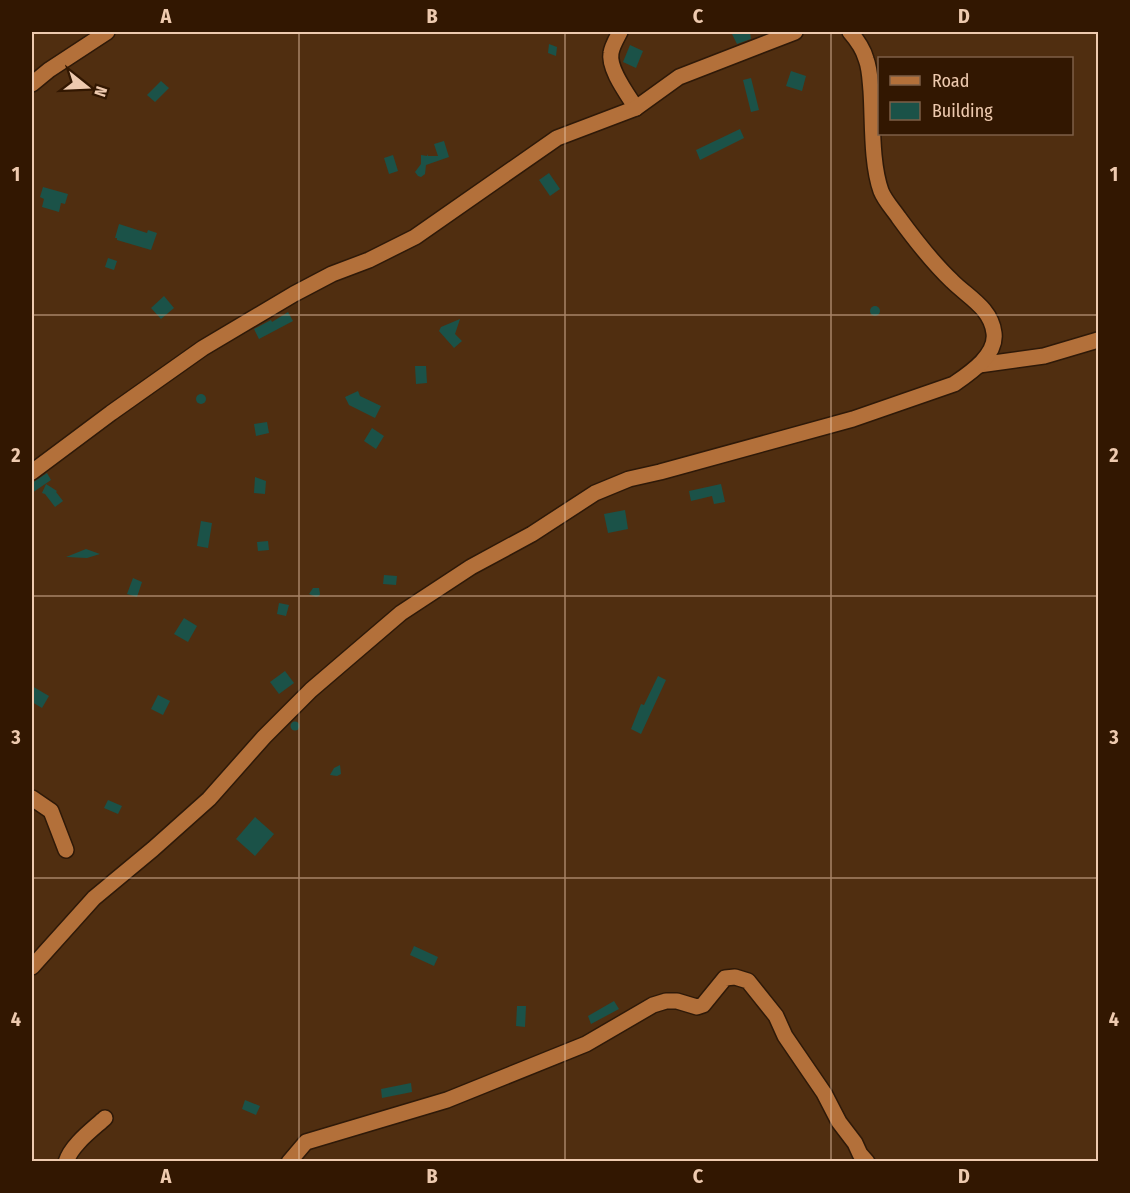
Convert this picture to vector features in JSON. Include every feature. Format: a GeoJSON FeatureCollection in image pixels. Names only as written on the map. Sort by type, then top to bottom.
{"type":"FeatureCollection","features":[{"type":"Feature","properties":{"kind":"street"},"geometry":{"type":"LineString","coordinates":[[32,84],[49,70],[107,32]]}},
{"type":"Feature","properties":{"kind":"street"},"geometry":{"type":"LineString","coordinates":[[620,32],[610,55],[612,65],[636,108]]}},
{"type":"Feature","properties":{"kind":"street"},"geometry":{"type":"LineString","coordinates":[[32,472],[203,348],[332,274],[369,260],[415,237],[557,138],[636,108],[679,77],[795,32]]}},
{"type":"Feature","properties":{"kind":"street"},"geometry":{"type":"LineString","coordinates":[[32,967],[94,898],[209,799],[264,737],[312,690],[401,613],[471,567],[532,534],[595,493],[629,479],[853,419],[954,384],[979,365],[994,346],[994,333],[989,315],[927,255],[887,203],[882,192],[874,145],[867,61],[860,43],[850,32]]}},
{"type":"Feature","properties":{"kind":"street"},"geometry":{"type":"LineString","coordinates":[[32,90],[49,70]]}},
{"type":"Feature","properties":{"kind":"street"},"geometry":{"type":"LineString","coordinates":[[979,365],[1044,356],[1098,340]]}},
{"type":"Feature","properties":{"kind":"street"},"geometry":{"type":"LineString","coordinates":[[32,798],[51,811],[66,850]]}},
{"type":"Feature","properties":{"kind":"street"},"geometry":{"type":"LineString","coordinates":[[289,1161],[306,1142],[447,1100],[586,1044],[653,1005],[666,1001],[677,1001],[697,1007],[703,1005],[725,978],[735,977],[748,981],[776,1016],[785,1036],[824,1094],[839,1122],[867,1161]]}},
{"type":"Feature","properties":{"kind":"street"},"geometry":{"type":"LineString","coordinates":[[66,1161],[73,1149],[105,1118]]}},
{"type":"Feature","properties":{"kind":"building"},"geometry":{"type":"Polygon","coordinates":[[[731,32],[750,32],[751,39],[737,44],[731,32]]]}},
{"type":"Feature","properties":{"kind":"building"},"geometry":{"type":"Polygon","coordinates":[[[549,44],[557,47],[556,56],[548,53],[549,44]]]}},
{"type":"Feature","properties":{"kind":"building"},"geometry":{"type":"Polygon","coordinates":[[[630,45],[643,51],[636,68],[623,62],[630,45]]]}},
{"type":"Feature","properties":{"kind":"building"},"geometry":{"type":"Polygon","coordinates":[[[791,71],[806,76],[802,91],[786,86],[791,71]]]}},
{"type":"Feature","properties":{"kind":"building"},"geometry":{"type":"Polygon","coordinates":[[[751,78],[759,110],[751,112],[743,80],[751,78]]]}},
{"type":"Feature","properties":{"kind":"building"},"geometry":{"type":"Polygon","coordinates":[[[161,81],[169,88],[155,102],[147,95],[161,81]]]}},
{"type":"Feature","properties":{"kind":"building"},"geometry":{"type":"Polygon","coordinates":[[[740,129],[744,138],[700,160],[696,150],[740,129]]]}},
{"type":"Feature","properties":{"kind":"building"},"geometry":{"type":"Polygon","coordinates":[[[444,141],[449,157],[426,165],[425,174],[418,176],[415,172],[421,164],[421,155],[438,156],[434,144],[444,141]]]}},
{"type":"Feature","properties":{"kind":"building"},"geometry":{"type":"Polygon","coordinates":[[[393,155],[398,171],[389,174],[384,158],[393,155]]]}},
{"type":"Feature","properties":{"kind":"building"},"geometry":{"type":"Polygon","coordinates":[[[549,173],[560,189],[550,196],[539,180],[549,173]]]}},
{"type":"Feature","properties":{"kind":"building"},"geometry":{"type":"Polygon","coordinates":[[[43,187],[68,194],[65,204],[61,203],[59,212],[42,207],[44,199],[40,197],[43,187]]]}},
{"type":"Feature","properties":{"kind":"building"},"geometry":{"type":"Polygon","coordinates":[[[119,224],[147,233],[148,230],[157,233],[151,250],[117,240],[115,238],[119,224]]]}},
{"type":"Feature","properties":{"kind":"building"},"geometry":{"type":"Polygon","coordinates":[[[108,258],[117,261],[114,270],[105,267],[108,258]]]}},
{"type":"Feature","properties":{"kind":"building"},"geometry":{"type":"Polygon","coordinates":[[[164,296],[174,308],[161,319],[151,308],[164,296]]]}},
{"type":"Feature","properties":{"kind":"building"},"geometry":{"type":"Polygon","coordinates":[[[875,306],[880,311],[875,316],[870,311],[875,306]]]}},
{"type":"Feature","properties":{"kind":"building"},"geometry":{"type":"Polygon","coordinates":[[[288,312],[293,321],[259,339],[254,329],[288,312]]]}},
{"type":"Feature","properties":{"kind":"building"},"geometry":{"type":"Polygon","coordinates":[[[460,319],[455,334],[462,341],[454,348],[439,331],[441,327],[460,319]]]}},
{"type":"Feature","properties":{"kind":"building"},"geometry":{"type":"Polygon","coordinates":[[[415,366],[426,366],[427,383],[416,384],[415,366]]]}},
{"type":"Feature","properties":{"kind":"building"},"geometry":{"type":"Polygon","coordinates":[[[358,391],[360,396],[381,406],[375,418],[349,405],[345,397],[358,391]]]}},
{"type":"Feature","properties":{"kind":"building"},"geometry":{"type":"Polygon","coordinates":[[[201,394],[206,399],[201,404],[196,399],[201,394]]]}},
{"type":"Feature","properties":{"kind":"building"},"geometry":{"type":"Polygon","coordinates":[[[267,422],[269,433],[256,436],[254,424],[267,422]]]}},
{"type":"Feature","properties":{"kind":"building"},"geometry":{"type":"Polygon","coordinates":[[[372,428],[384,436],[376,449],[364,441],[372,428]]]}},
{"type":"Feature","properties":{"kind":"building"},"geometry":{"type":"Polygon","coordinates":[[[47,473],[51,480],[32,493],[32,483],[47,473]]]}},
{"type":"Feature","properties":{"kind":"building"},"geometry":{"type":"Polygon","coordinates":[[[255,477],[266,481],[265,494],[254,493],[255,477]]]}},
{"type":"Feature","properties":{"kind":"building"},"geometry":{"type":"Polygon","coordinates":[[[46,484],[57,491],[63,501],[55,507],[42,493],[46,484]]]}},
{"type":"Feature","properties":{"kind":"building"},"geometry":{"type":"Polygon","coordinates":[[[721,484],[725,502],[714,504],[712,496],[691,501],[689,491],[721,484]]]}},
{"type":"Feature","properties":{"kind":"building"},"geometry":{"type":"Polygon","coordinates":[[[625,510],[628,529],[608,533],[604,514],[625,510]]]}},
{"type":"Feature","properties":{"kind":"building"},"geometry":{"type":"Polygon","coordinates":[[[201,521],[212,523],[208,548],[197,546],[201,521]]]}},
{"type":"Feature","properties":{"kind":"building"},"geometry":{"type":"Polygon","coordinates":[[[268,541],[269,550],[258,551],[257,542],[268,541]]]}},
{"type":"Feature","properties":{"kind":"building"},"geometry":{"type":"Polygon","coordinates":[[[86,549],[100,554],[87,558],[66,557],[86,549]]]}},
{"type":"Feature","properties":{"kind":"building"},"geometry":{"type":"Polygon","coordinates":[[[384,575],[397,576],[396,585],[383,584],[384,575]]]}},
{"type":"Feature","properties":{"kind":"building"},"geometry":{"type":"Polygon","coordinates":[[[133,578],[142,582],[137,597],[127,594],[133,578]]]}},
{"type":"Feature","properties":{"kind":"building"},"geometry":{"type":"Polygon","coordinates":[[[313,588],[319,588],[319,596],[309,594],[313,588]]]}},
{"type":"Feature","properties":{"kind":"building"},"geometry":{"type":"Polygon","coordinates":[[[279,603],[289,605],[286,616],[277,614],[279,603]]]}},
{"type":"Feature","properties":{"kind":"building"},"geometry":{"type":"Polygon","coordinates":[[[184,618],[197,626],[188,642],[174,634],[184,618]]]}},
{"type":"Feature","properties":{"kind":"building"},"geometry":{"type":"Polygon","coordinates":[[[285,671],[294,683],[279,694],[270,682],[285,671]]]}},
{"type":"Feature","properties":{"kind":"building"},"geometry":{"type":"Polygon","coordinates":[[[658,676],[666,680],[641,734],[631,729],[641,704],[644,705],[658,676]]]}},
{"type":"Feature","properties":{"kind":"building"},"geometry":{"type":"Polygon","coordinates":[[[32,686],[49,696],[42,708],[32,702],[32,686]]]}},
{"type":"Feature","properties":{"kind":"building"},"geometry":{"type":"Polygon","coordinates":[[[158,695],[170,701],[163,715],[151,709],[158,695]]]}},
{"type":"Feature","properties":{"kind":"building"},"geometry":{"type":"Polygon","coordinates":[[[295,721],[300,726],[295,731],[290,726],[295,721]]]}},
{"type":"Feature","properties":{"kind":"building"},"geometry":{"type":"Polygon","coordinates":[[[340,765],[341,774],[330,775],[334,768],[340,765]]]}},
{"type":"Feature","properties":{"kind":"building"},"geometry":{"type":"Polygon","coordinates":[[[108,800],[122,806],[118,814],[104,808],[108,800]]]}},
{"type":"Feature","properties":{"kind":"building"},"geometry":{"type":"Polygon","coordinates":[[[255,817],[274,834],[255,856],[236,839],[255,817]]]}},
{"type":"Feature","properties":{"kind":"building"},"geometry":{"type":"Polygon","coordinates":[[[414,946],[438,957],[434,966],[410,955],[414,946]]]}},
{"type":"Feature","properties":{"kind":"building"},"geometry":{"type":"Polygon","coordinates":[[[614,1001],[619,1009],[591,1024],[588,1016],[614,1001]]]}},
{"type":"Feature","properties":{"kind":"building"},"geometry":{"type":"Polygon","coordinates":[[[517,1006],[526,1006],[525,1027],[516,1026],[517,1006]]]}},
{"type":"Feature","properties":{"kind":"building"},"geometry":{"type":"Polygon","coordinates":[[[411,1083],[412,1092],[382,1098],[381,1089],[411,1083]]]}},
{"type":"Feature","properties":{"kind":"building"},"geometry":{"type":"Polygon","coordinates":[[[245,1100],[260,1106],[256,1115],[242,1109],[245,1100]]]}}]}
